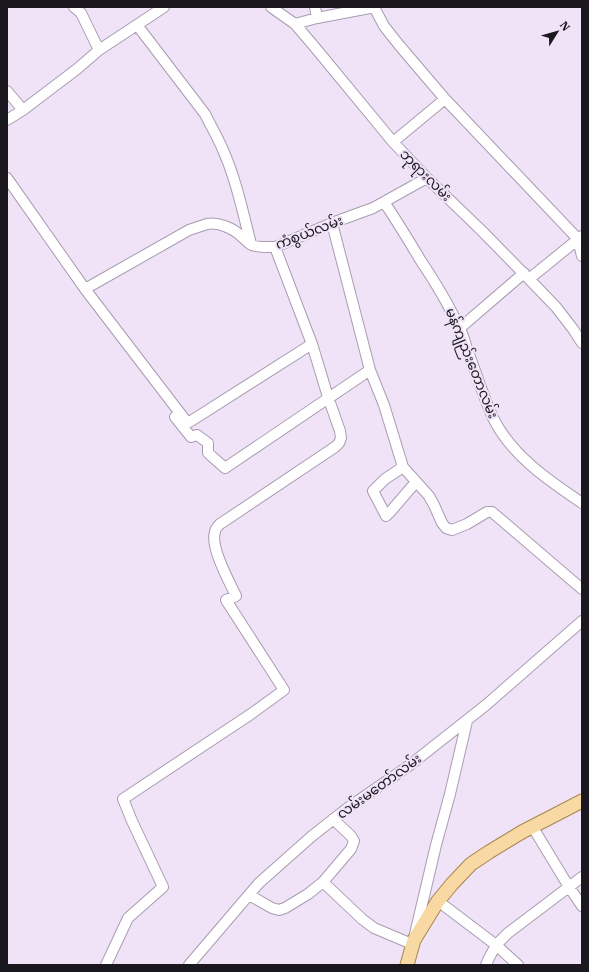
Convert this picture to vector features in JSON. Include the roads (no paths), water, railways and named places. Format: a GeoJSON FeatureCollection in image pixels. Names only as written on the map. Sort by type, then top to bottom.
{"type":"FeatureCollection","features":[{"type":"Feature","properties":{"kind":"main road"},"geometry":{"type":"LineString","coordinates":[[407,965],[413,942],[438,901],[471,864],[532,826],[582,801]]}},
{"type":"Feature","properties":{"kind":"street"},"geometry":{"type":"LineString","coordinates":[[74,7],[81,13],[99,50]]}},
{"type":"Feature","properties":{"kind":"street"},"geometry":{"type":"LineString","coordinates":[[7,120],[23,110],[77,69],[99,50],[164,7]]}},
{"type":"Feature","properties":{"kind":"street","name":"ဘုရားလမ်း"},"geometry":{"type":"LineString","coordinates":[[271,7],[295,24],[393,142],[427,178],[577,327],[582,343]]}},
{"type":"Feature","properties":{"kind":"street"},"geometry":{"type":"LineString","coordinates":[[315,7],[317,18]]}},
{"type":"Feature","properties":{"kind":"street"},"geometry":{"type":"LineString","coordinates":[[295,24],[317,18],[374,7],[384,26],[398,45],[445,99],[580,238],[582,256]]}},
{"type":"Feature","properties":{"kind":"street"},"geometry":{"type":"LineString","coordinates":[[137,25],[205,114],[213,129],[224,151],[236,187],[251,245]]}},
{"type":"Feature","properties":{"kind":"street"},"geometry":{"type":"LineString","coordinates":[[7,91],[23,110]]}},
{"type":"Feature","properties":{"kind":"street"},"geometry":{"type":"LineString","coordinates":[[393,142],[445,99]]}},
{"type":"Feature","properties":{"kind":"street"},"geometry":{"type":"LineString","coordinates":[[7,178],[85,289],[184,418],[189,422],[312,344]]}},
{"type":"Feature","properties":{"kind":"street","name":"ကံစွယ်လမ်း"},"geometry":{"type":"LineString","coordinates":[[251,245],[275,247],[332,223],[373,208],[427,178]]}},
{"type":"Feature","properties":{"kind":"street","name":"မန်ကျည်းတောလမ်း"},"geometry":{"type":"LineString","coordinates":[[384,202],[442,293],[460,328],[481,389],[493,418],[502,433],[523,458],[554,484],[582,503]]}},
{"type":"Feature","properties":{"kind":"street"},"geometry":{"type":"LineString","coordinates":[[332,223],[370,370],[384,406],[403,467],[429,496],[446,528],[452,530],[467,524],[487,512],[492,512],[582,589]]}},
{"type":"Feature","properties":{"kind":"street"},"geometry":{"type":"LineString","coordinates":[[85,289],[189,230],[207,224],[225,226],[240,234],[251,245]]}},
{"type":"Feature","properties":{"kind":"street"},"geometry":{"type":"LineString","coordinates":[[460,328],[527,276],[580,238]]}},
{"type":"Feature","properties":{"kind":"street"},"geometry":{"type":"LineString","coordinates":[[106,965],[128,918],[162,887],[123,799],[251,714],[284,690],[226,600],[236,596],[215,549],[214,539],[215,531],[220,524],[339,443],[341,438],[312,344],[275,247]]}},
{"type":"Feature","properties":{"kind":"street"},"geometry":{"type":"LineString","coordinates":[[160,398],[191,437],[197,435],[208,443],[208,453],[225,468],[370,370]]}},
{"type":"Feature","properties":{"kind":"street"},"geometry":{"type":"LineString","coordinates":[[403,467],[385,479],[373,491],[386,516],[416,482]]}},
{"type":"Feature","properties":{"kind":"street","name":"လမ်းမတော်လမ်း"},"geometry":{"type":"LineString","coordinates":[[189,965],[259,883],[312,836],[466,721],[582,621]]}},
{"type":"Feature","properties":{"kind":"street"},"geometry":{"type":"LineString","coordinates":[[323,882],[374,928],[413,942],[450,794],[466,721]]}},
{"type":"Feature","properties":{"kind":"street"},"geometry":{"type":"LineString","coordinates":[[249,895],[272,908],[279,910],[308,894],[323,882],[351,848],[354,841],[351,836],[333,820]]}},
{"type":"Feature","properties":{"kind":"street"},"geometry":{"type":"LineString","coordinates":[[532,826],[582,906]]}},
{"type":"Feature","properties":{"kind":"street"},"geometry":{"type":"LineString","coordinates":[[486,965],[496,945],[508,933],[582,877]]}},
{"type":"Feature","properties":{"kind":"street"},"geometry":{"type":"LineString","coordinates":[[438,901],[496,945],[518,965]]}}]}
